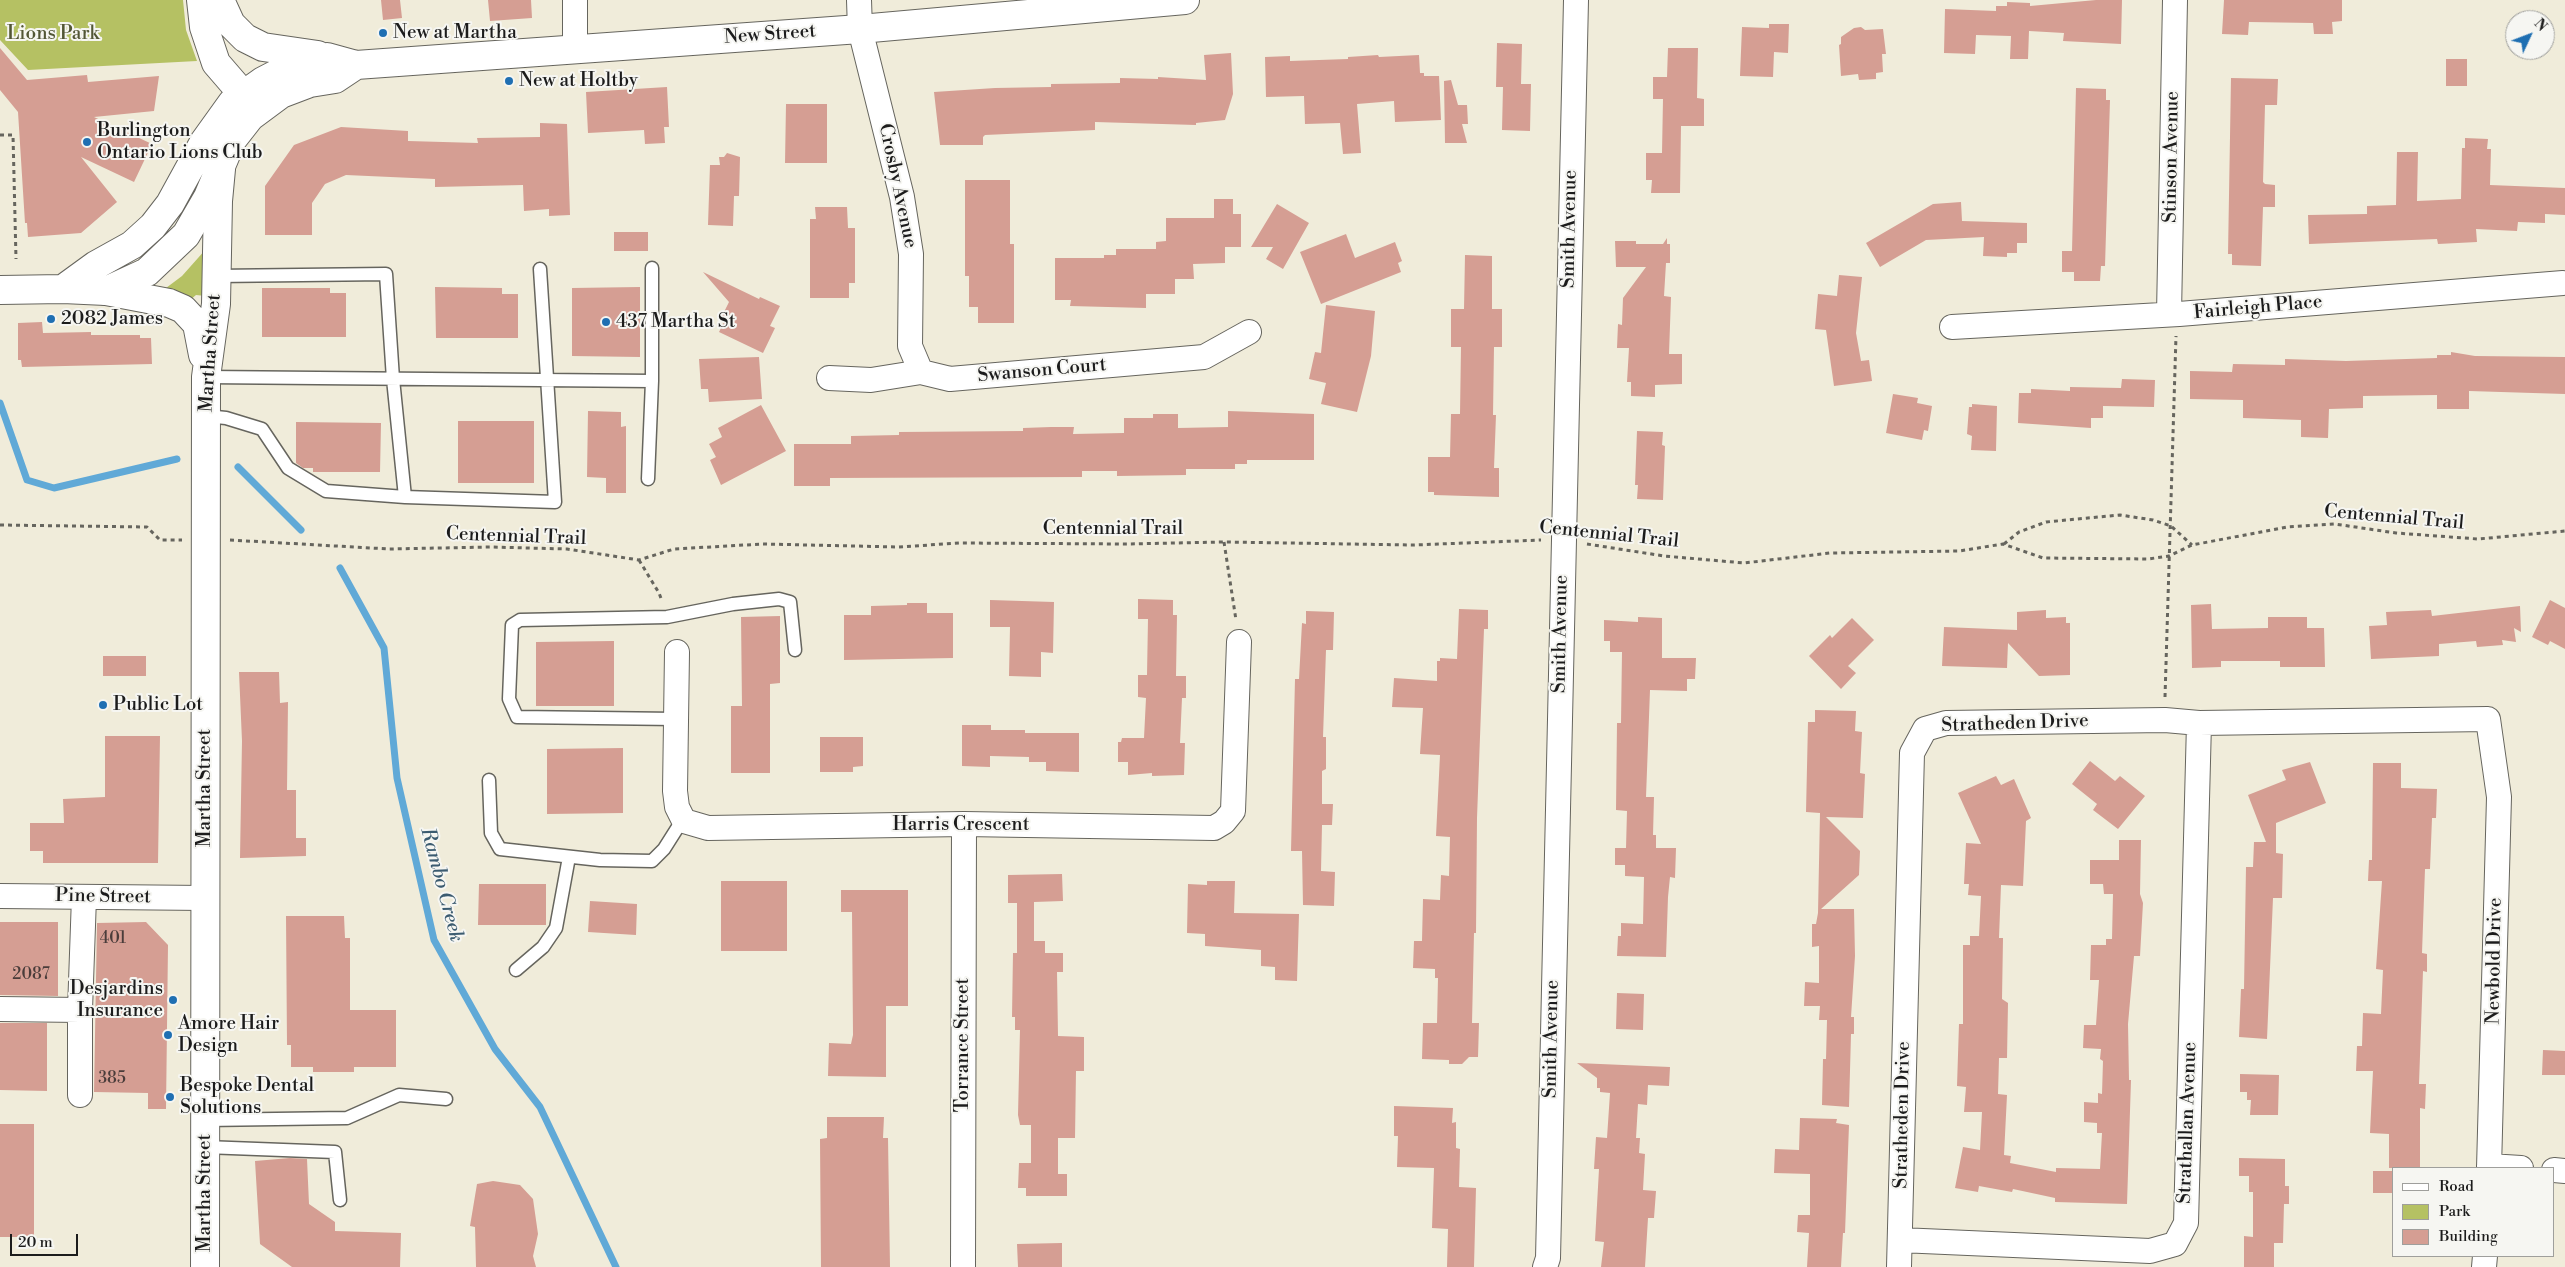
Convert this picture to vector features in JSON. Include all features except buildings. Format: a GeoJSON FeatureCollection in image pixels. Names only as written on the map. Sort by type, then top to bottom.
{"type":"FeatureCollection","features":[{"type":"Feature","properties":{"kind":"main road"},"geometry":{"type":"LineString","coordinates":[[201,0],[204,28],[216,63],[250,102]]}},
{"type":"Feature","properties":{"kind":"main road","name":"New Street"},"geometry":{"type":"LineString","coordinates":[[220,0],[231,24],[245,38],[263,46],[327,57],[356,65],[860,29],[1150,1],[1185,0]]}},
{"type":"Feature","properties":{"kind":"main road"},"geometry":{"type":"LineString","coordinates":[[63,288],[96,265],[132,245],[153,226],[170,204],[204,142],[222,115],[250,102],[290,67],[327,57]]}},
{"type":"Feature","properties":{"kind":"main road","name":"New Street"},"geometry":{"type":"LineString","coordinates":[[250,102],[281,94],[310,83],[334,79],[356,65]]}},
{"type":"Feature","properties":{"kind":"main road"},"geometry":{"type":"LineString","coordinates":[[106,291],[147,272],[175,248],[199,215],[222,159],[239,129],[250,102]]}},
{"type":"Feature","properties":{"kind":"main road","name":"Martha Street"},"geometry":{"type":"LineString","coordinates":[[205,1267],[206,377],[216,304],[218,201],[222,159]]}},
{"type":"Feature","properties":{"kind":"main road"},"geometry":{"type":"LineString","coordinates":[[0,290],[63,288],[106,291],[169,304],[189,314],[199,330],[206,377]]}},
{"type":"Feature","properties":{"kind":"street"},"geometry":{"type":"LineString","coordinates":[[574,49],[575,0]]}},
{"type":"Feature","properties":{"kind":"street","name":"Crosby Avenue"},"geometry":{"type":"LineString","coordinates":[[860,0],[860,29],[902,197],[911,254],[910,346],[921,372]]}},
{"type":"Feature","properties":{"kind":"street","name":"Smith Avenue"},"geometry":{"type":"LineString","coordinates":[[1546,1267],[1548,1248],[1576,0]]}},
{"type":"Feature","properties":{"kind":"street","name":"Stinson Avenue"},"geometry":{"type":"LineString","coordinates":[[2169,314],[2175,0]]}},
{"type":"Feature","properties":{"kind":"street","name":"Fairleigh Place"},"geometry":{"type":"LineString","coordinates":[[1952,327],[2169,314],[2563,283]]}},
{"type":"Feature","properties":{"kind":"street","name":"Swanson Court"},"geometry":{"type":"LineString","coordinates":[[829,378],[871,380],[921,372],[950,378],[1204,357],[1249,332]]}},
{"type":"Feature","properties":{"kind":"street","name":"Harris Crescent"},"geometry":{"type":"LineString","coordinates":[[683,819],[684,822],[708,828],[964,824],[1214,828],[1224,822],[1233,811],[1239,642]]}},
{"type":"Feature","properties":{"kind":"street"},"geometry":{"type":"LineString","coordinates":[[677,652],[675,791],[677,807],[683,819]]}},
{"type":"Feature","properties":{"kind":"street","name":"Stratheden Drive"},"geometry":{"type":"LineString","coordinates":[[1899,1267],[1912,753],[1925,729],[1946,723],[2165,720],[2199,724],[2488,719],[2494,757]]}},
{"type":"Feature","properties":{"kind":"street","name":"Strathallan Avenue"},"geometry":{"type":"LineString","coordinates":[[1900,1240],[2150,1250],[2175,1244],[2186,1223],[2199,724]]}},
{"type":"Feature","properties":{"kind":"street","name":"Newbold Drive"},"geometry":{"type":"LineString","coordinates":[[2489,1167],[2499,797],[2494,757]]}},
{"type":"Feature","properties":{"kind":"street","name":"Torrance Street"},"geometry":{"type":"LineString","coordinates":[[963,1267],[964,824]]}},
{"type":"Feature","properties":{"kind":"street","name":"Pine Street"},"geometry":{"type":"LineString","coordinates":[[0,896],[206,898]]}},
{"type":"Feature","properties":{"kind":"street"},"geometry":{"type":"LineString","coordinates":[[80,1096],[80,1010],[84,897]]}},
{"type":"Feature","properties":{"kind":"street"},"geometry":{"type":"LineString","coordinates":[[0,1009],[80,1010]]}},
{"type":"Feature","properties":{"kind":"lane"},"geometry":{"type":"LineString","coordinates":[[648,479],[652,381],[652,268]]}},
{"type":"Feature","properties":{"kind":"lane"},"geometry":{"type":"LineString","coordinates":[[206,424],[226,418],[262,429],[288,468],[326,491],[405,497],[555,502],[540,269]]}},
{"type":"Feature","properties":{"kind":"lane"},"geometry":{"type":"LineString","coordinates":[[216,276],[386,274],[393,379],[405,497]]}},
{"type":"Feature","properties":{"kind":"lane"},"geometry":{"type":"LineString","coordinates":[[206,377],[652,381]]}},
{"type":"Feature","properties":{"kind":"lane"},"geometry":{"type":"LineString","coordinates":[[676,720],[517,717],[509,699],[512,625],[520,620],[667,617],[732,604],[779,599],[790,602],[795,650]]}},
{"type":"Feature","properties":{"kind":"lane"},"geometry":{"type":"LineString","coordinates":[[489,780],[491,833],[500,849],[600,860],[652,861],[664,849],[683,819]]}},
{"type":"Feature","properties":{"kind":"lane"},"geometry":{"type":"LineString","coordinates":[[516,970],[543,947],[556,928],[569,857]]}},
{"type":"Feature","properties":{"kind":"lane"},"geometry":{"type":"LineString","coordinates":[[205,1120],[347,1118],[399,1095],[446,1099]]}},
{"type":"Feature","properties":{"kind":"lane"},"geometry":{"type":"LineString","coordinates":[[205,1147],[335,1152],[340,1200]]}},
{"type":"Feature","properties":{"kind":"path"},"geometry":{"type":"LineString","coordinates":[[0,135],[13,135],[16,259]]}},
{"type":"Feature","properties":{"kind":"path"},"geometry":{"type":"LineString","coordinates":[[2165,720],[2169,556],[2178,341],[2169,314]]}},
{"type":"Feature","properties":{"kind":"path","name":"Centennial Trail"},"geometry":{"type":"LineString","coordinates":[[2004,544],[2019,532],[2046,522],[2120,515],[2153,520],[2171,526],[2192,545]]}},
{"type":"Feature","properties":{"kind":"path","name":"Centennial Trail"},"geometry":{"type":"LineString","coordinates":[[223,540],[389,549],[490,547],[567,549],[639,560],[674,549],[763,544],[900,547],[959,543],[1126,544],[1224,542],[1414,545],[1563,541],[1664,556],[1744,563],[1830,553],[1959,551],[2004,544],[2043,558],[2148,559],[2169,556],[2192,545],[2288,527],[2335,524],[2396,533],[2478,539],[2565,531]]}},
{"type":"Feature","properties":{"kind":"path"},"geometry":{"type":"LineString","coordinates":[[0,525],[147,527],[160,540],[169,540]]}},
{"type":"Feature","properties":{"kind":"path"},"geometry":{"type":"LineString","coordinates":[[1224,542],[1239,642]]}},
{"type":"Feature","properties":{"kind":"green space","name":"Lions Park"},"geometry":{"type":"Polygon","coordinates":[[[0,0],[183,0],[186,30],[197,61],[28,70],[0,40],[0,0]]]}},
{"type":"Feature","properties":{"kind":"green space"},"geometry":{"type":"Polygon","coordinates":[[[206,249],[206,296],[196,295],[189,301],[162,291],[182,276],[206,249]]]}},
{"type":"Feature","properties":{"kind":"waterway","name":"Rambo Creek"},"geometry":{"type":"LineString","coordinates":[[0,403],[27,480],[54,488],[177,459]]}},
{"type":"Feature","properties":{"kind":"waterway","name":"Rambo Creek"},"geometry":{"type":"LineString","coordinates":[[238,467],[301,530]]}},
{"type":"Feature","properties":{"kind":"waterway","name":"Rambo Creek"},"geometry":{"type":"LineString","coordinates":[[340,568],[384,648],[397,778],[434,940],[495,1049],[540,1107],[616,1267]]}},
{"type":"Feature","properties":{"kind":"place","name":"New at Martha"},"geometry":{"type":"Point","coordinates":[383,33]}},
{"type":"Feature","properties":{"kind":"place","name":"New at Holtby"},"geometry":{"type":"Point","coordinates":[509,81]}},
{"type":"Feature","properties":{"kind":"place","name":"Burlington Ontario Lions Club"},"geometry":{"type":"Point","coordinates":[87,142]}},
{"type":"Feature","properties":{"kind":"place","name":"2082 James"},"geometry":{"type":"Point","coordinates":[51,319]}},
{"type":"Feature","properties":{"kind":"place","name":"437 Martha St"},"geometry":{"type":"Point","coordinates":[606,322]}},
{"type":"Feature","properties":{"kind":"place","name":"Public Lot"},"geometry":{"type":"Point","coordinates":[103,705]}},
{"type":"Feature","properties":{"kind":"place","name":"Desjardins Insurance"},"geometry":{"type":"Point","coordinates":[173,1000]}},
{"type":"Feature","properties":{"kind":"place","name":"Amore Hair Design"},"geometry":{"type":"Point","coordinates":[168,1035]}},
{"type":"Feature","properties":{"kind":"place","name":"Bespoke Dental Solutions"},"geometry":{"type":"Point","coordinates":[170,1097]}}]}
